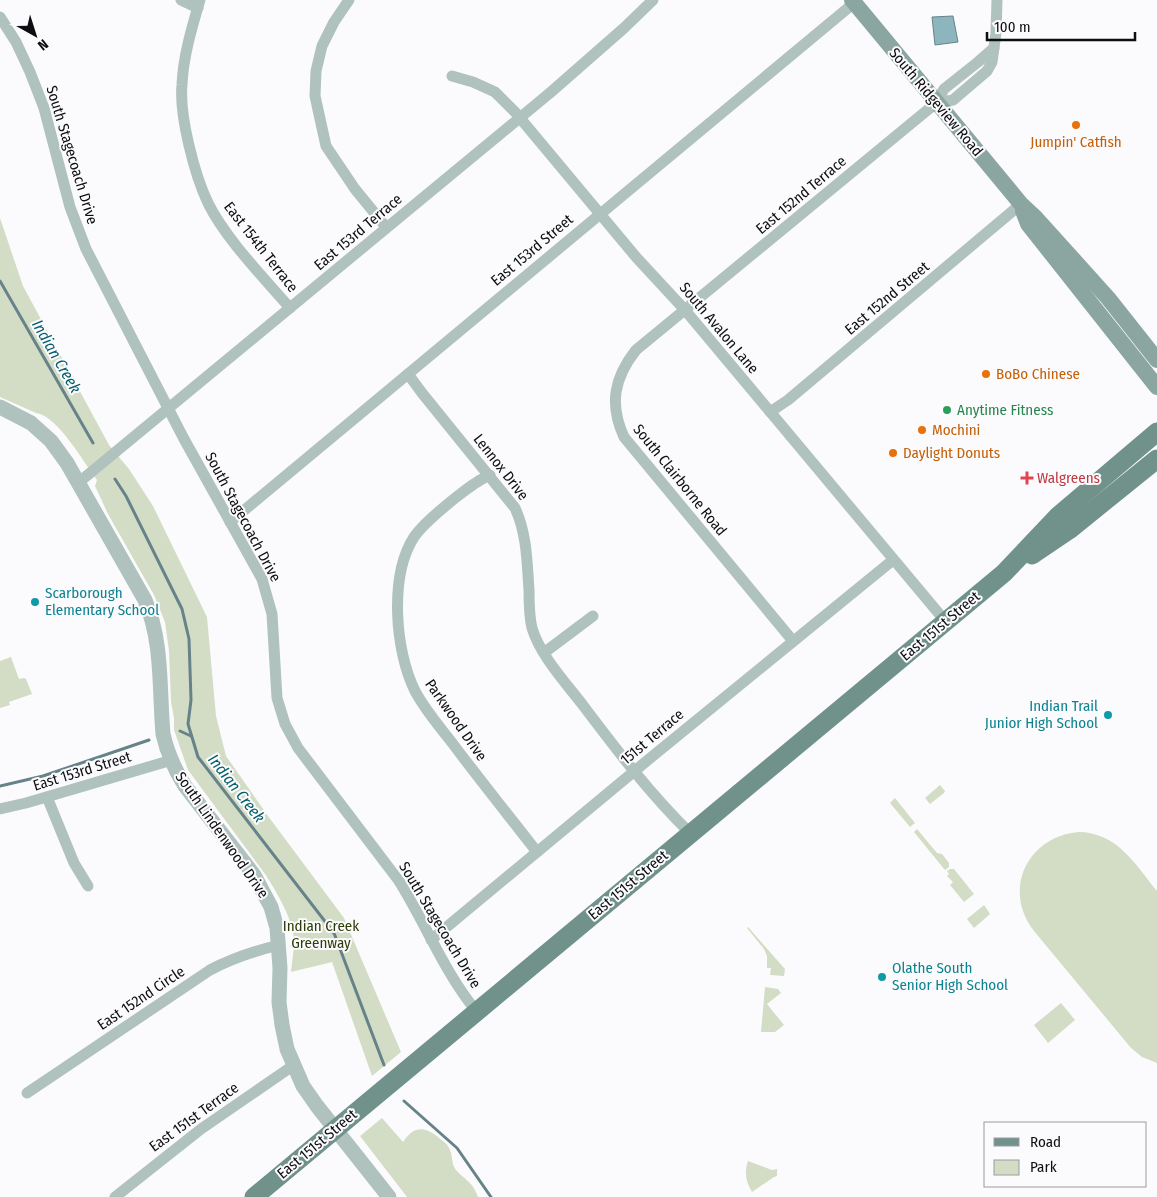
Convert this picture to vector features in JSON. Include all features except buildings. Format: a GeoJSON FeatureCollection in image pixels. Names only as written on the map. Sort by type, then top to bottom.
{"type":"FeatureCollection","features":[{"type":"Feature","properties":{"kind":"main road","name":"South Ridgeview Road"},"geometry":{"type":"LineString","coordinates":[[853,1],[1021,204],[1108,298],[1157,360]]}},
{"type":"Feature","properties":{"kind":"main road","name":"South Ridgeview Road"},"geometry":{"type":"LineString","coordinates":[[1021,204],[1028,224],[1157,387]]}},
{"type":"Feature","properties":{"kind":"main road","name":"East 151st Street"},"geometry":{"type":"LineString","coordinates":[[1004,574],[1058,516],[1157,432]]}},
{"type":"Feature","properties":{"kind":"main road","name":"East 151st Street"},"geometry":{"type":"LineString","coordinates":[[254,1197],[1004,574],[1069,530],[1157,459]]}},
{"type":"Feature","properties":{"kind":"street"},"geometry":{"type":"LineString","coordinates":[[181,0],[199,4]]}},
{"type":"Feature","properties":{"kind":"street"},"geometry":{"type":"LineString","coordinates":[[349,0],[334,22],[322,46],[316,71],[315,96],[326,146],[355,189],[386,227]]}},
{"type":"Feature","properties":{"kind":"street","name":"East 153rd Terrace"},"geometry":{"type":"LineString","coordinates":[[78,483],[519,117],[624,28],[653,0]]}},
{"type":"Feature","properties":{"kind":"street"},"geometry":{"type":"LineString","coordinates":[[936,102],[953,100],[987,71],[992,62],[998,0]]}},
{"type":"Feature","properties":{"kind":"street","name":"East 153rd Street"},"geometry":{"type":"LineString","coordinates":[[230,522],[853,1]]}},
{"type":"Feature","properties":{"kind":"street","name":"East 154th Terrace"},"geometry":{"type":"LineString","coordinates":[[199,4],[182,86],[184,125],[197,170],[208,203],[227,232],[290,308]]}},
{"type":"Feature","properties":{"kind":"street","name":"South Stagecoach Drive"},"geometry":{"type":"LineString","coordinates":[[0,17],[16,42],[44,108],[70,206],[86,249],[169,409],[256,567],[272,614],[275,687],[280,709],[289,732],[298,748],[399,881],[410,898],[453,980],[477,1012]]}},
{"type":"Feature","properties":{"kind":"street","name":"South Avalon Lane"},"geometry":{"type":"LineString","coordinates":[[452,76],[473,82],[495,92],[519,117],[636,257],[685,310],[946,622]]}},
{"type":"Feature","properties":{"kind":"street","name":"East 152nd Terrace"},"geometry":{"type":"LineString","coordinates":[[685,310],[936,102]]}},
{"type":"Feature","properties":{"kind":"street","name":"East 152nd Street"},"geometry":{"type":"LineString","coordinates":[[770,412],[796,394],[1021,204]]}},
{"type":"Feature","properties":{"kind":"street","name":"South Clairborne Road"},"geometry":{"type":"LineString","coordinates":[[685,310],[636,350],[622,370],[615,400],[619,427],[630,445],[793,640]]}},
{"type":"Feature","properties":{"kind":"street","name":"Lennox Drive"},"geometry":{"type":"LineString","coordinates":[[408,374],[512,502],[522,524],[527,552],[530,616],[535,638],[558,674],[634,771],[672,816],[690,833]]}},
{"type":"Feature","properties":{"kind":"street","name":"South Lindenwood Drive"},"geometry":{"type":"LineString","coordinates":[[0,407],[31,423],[51,441],[67,463],[145,600],[153,622],[158,647],[163,734],[172,760],[185,786],[262,889],[271,907],[279,945],[279,1002],[282,1025],[294,1065],[303,1086],[389,1197]]}},
{"type":"Feature","properties":{"kind":"street","name":"Parkwood Drive"},"geometry":{"type":"LineString","coordinates":[[490,476],[476,481],[435,515],[414,537],[405,554],[399,574],[400,635],[405,666],[421,701],[537,852]]}},
{"type":"Feature","properties":{"kind":"street","name":"151st Terrace"},"geometry":{"type":"LineString","coordinates":[[431,940],[793,640],[893,560]]}},
{"type":"Feature","properties":{"kind":"street"},"geometry":{"type":"LineString","coordinates":[[545,652],[593,616]]}},
{"type":"Feature","properties":{"kind":"street","name":"East 153rd Street"},"geometry":{"type":"LineString","coordinates":[[0,809],[172,760]]}},
{"type":"Feature","properties":{"kind":"street"},"geometry":{"type":"LineString","coordinates":[[47,797],[74,863],[88,886]]}},
{"type":"Feature","properties":{"kind":"street","name":"East 152nd Circle"},"geometry":{"type":"LineString","coordinates":[[28,1093],[210,970],[228,960],[247,953],[279,945]]}},
{"type":"Feature","properties":{"kind":"street","name":"East 151st Terrace"},"geometry":{"type":"LineString","coordinates":[[115,1197],[201,1129],[294,1065]]}},
{"type":"Feature","properties":{"kind":"green space","name":"Indian Creek Greenway"},"geometry":{"type":"Polygon","coordinates":[[[0,218],[23,286],[109,445],[129,469],[153,506],[207,617],[216,716],[226,756],[344,918],[401,1052],[372,1076],[332,962],[291,972],[293,931],[283,906],[265,874],[188,770],[174,730],[169,651],[165,622],[154,595],[108,514],[95,486],[97,480],[70,441],[53,422],[44,416],[0,397],[0,218]]]}},
{"type":"Feature","properties":{"kind":"green space"},"geometry":{"type":"Polygon","coordinates":[[[11,657],[19,679],[26,679],[32,694],[9,702],[10,705],[0,708],[0,661],[11,657]]]}},
{"type":"Feature","properties":{"kind":"green space"},"geometry":{"type":"Polygon","coordinates":[[[940,785],[945,791],[944,793],[930,804],[925,798],[940,785]]]}},
{"type":"Feature","properties":{"kind":"green space"},"geometry":{"type":"Polygon","coordinates":[[[895,798],[915,823],[910,827],[890,803],[895,798]]]}},
{"type":"Feature","properties":{"kind":"green space"},"geometry":{"type":"Polygon","coordinates":[[[917,829],[937,853],[942,854],[949,863],[949,867],[945,870],[914,832],[917,829]]]}},
{"type":"Feature","properties":{"kind":"green space"},"geometry":{"type":"Polygon","coordinates":[[[1078,832],[1092,833],[1104,837],[1124,851],[1157,891],[1157,1063],[1142,1057],[1131,1048],[1034,931],[1025,915],[1020,899],[1020,883],[1025,868],[1033,855],[1045,844],[1060,836],[1078,832]]]}},
{"type":"Feature","properties":{"kind":"green space"},"geometry":{"type":"Polygon","coordinates":[[[954,869],[974,894],[964,902],[950,885],[953,882],[947,876],[949,874],[947,871],[954,869]]]}},
{"type":"Feature","properties":{"kind":"green space"},"geometry":{"type":"Polygon","coordinates":[[[984,905],[990,914],[974,928],[967,919],[984,905]]]}},
{"type":"Feature","properties":{"kind":"green space"},"geometry":{"type":"Polygon","coordinates":[[[748,927],[785,969],[784,976],[770,975],[771,968],[767,968],[767,956],[764,949],[748,927]]]}},
{"type":"Feature","properties":{"kind":"green space"},"geometry":{"type":"Polygon","coordinates":[[[765,987],[778,989],[781,993],[767,1004],[784,1025],[775,1032],[761,1032],[765,987]]]}},
{"type":"Feature","properties":{"kind":"green space"},"geometry":{"type":"Polygon","coordinates":[[[1061,1003],[1075,1020],[1048,1043],[1034,1025],[1061,1003]]]}},
{"type":"Feature","properties":{"kind":"green space"},"geometry":{"type":"Polygon","coordinates":[[[382,1118],[403,1142],[411,1133],[423,1129],[433,1133],[444,1142],[450,1150],[454,1168],[471,1185],[478,1197],[407,1197],[360,1136],[382,1118]]]}},
{"type":"Feature","properties":{"kind":"green space"},"geometry":{"type":"Polygon","coordinates":[[[748,1161],[772,1170],[777,1169],[777,1176],[752,1192],[746,1177],[748,1161]]]}},
{"type":"Feature","properties":{"kind":"water"},"geometry":{"type":"Polygon","coordinates":[[[953,16],[958,42],[935,45],[932,17],[953,16]]]}},
{"type":"Feature","properties":{"kind":"waterway","name":"Indian Creek"},"geometry":{"type":"LineString","coordinates":[[0,281],[93,443]]}},
{"type":"Feature","properties":{"kind":"waterway","name":"Indian Creek"},"geometry":{"type":"LineString","coordinates":[[115,479],[126,496],[182,609],[189,639],[191,700],[188,724],[198,757],[334,933],[384,1065]]}},
{"type":"Feature","properties":{"kind":"waterway"},"geometry":{"type":"LineString","coordinates":[[180,731],[191,736]]}},
{"type":"Feature","properties":{"kind":"waterway"},"geometry":{"type":"LineString","coordinates":[[0,786],[43,776],[149,740]]}},
{"type":"Feature","properties":{"kind":"waterway","name":"Indian Creek"},"geometry":{"type":"LineString","coordinates":[[404,1101],[457,1148],[491,1197]]}},
{"type":"Feature","properties":{"kind":"place","name":"Jumpin' Catfish"},"geometry":{"type":"Point","coordinates":[1076,125]}},
{"type":"Feature","properties":{"kind":"place","name":"BoBo Chinese"},"geometry":{"type":"Point","coordinates":[986,374]}},
{"type":"Feature","properties":{"kind":"place","name":"Anytime Fitness"},"geometry":{"type":"Point","coordinates":[947,410]}},
{"type":"Feature","properties":{"kind":"place","name":"Mochini"},"geometry":{"type":"Point","coordinates":[922,430]}},
{"type":"Feature","properties":{"kind":"place","name":"Daylight Donuts"},"geometry":{"type":"Point","coordinates":[893,453]}},
{"type":"Feature","properties":{"kind":"place","name":"Walgreens"},"geometry":{"type":"Point","coordinates":[1027,478]}},
{"type":"Feature","properties":{"kind":"place","name":"Scarborough Elementary School"},"geometry":{"type":"Point","coordinates":[35,602]}},
{"type":"Feature","properties":{"kind":"place","name":"Indian Trail Junior High School"},"geometry":{"type":"Point","coordinates":[1108,715]}},
{"type":"Feature","properties":{"kind":"place","name":"Olathe South Senior High School"},"geometry":{"type":"Point","coordinates":[882,977]}}]}
